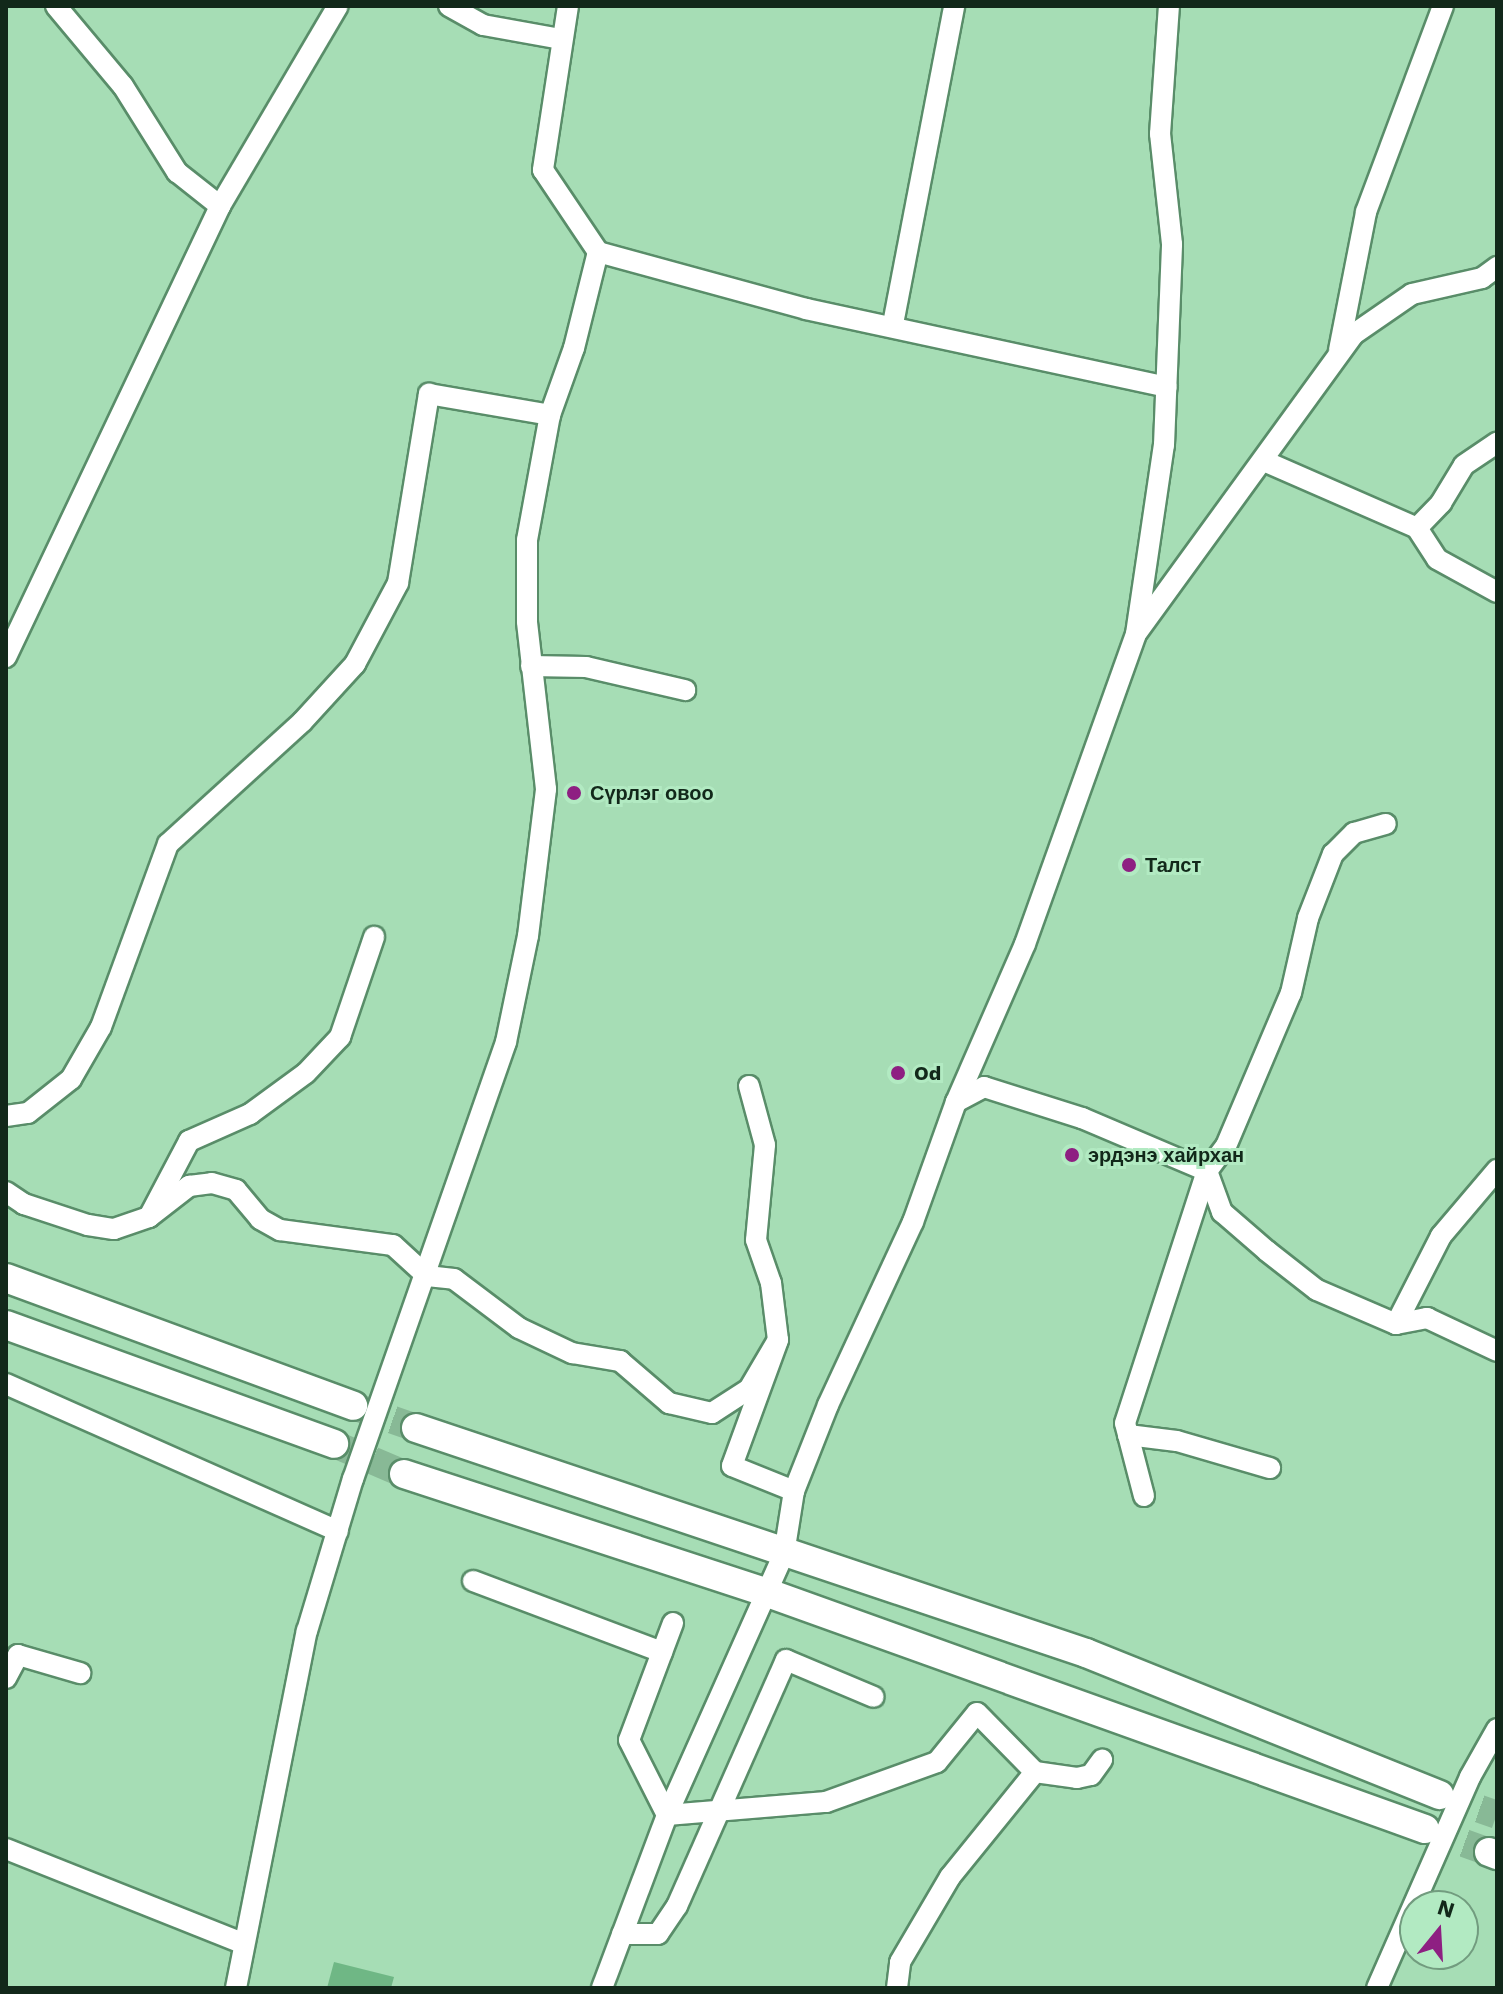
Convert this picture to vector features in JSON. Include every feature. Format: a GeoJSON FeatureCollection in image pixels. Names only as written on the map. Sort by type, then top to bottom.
{"type":"FeatureCollection","features":[{"type":"Feature","properties":{"kind":"main road"},"geometry":{"type":"LineString","coordinates":[[6,1278],[353,1406]]}},
{"type":"Feature","properties":{"kind":"main road"},"geometry":{"type":"LineString","coordinates":[[6,1325],[334,1444]]}},
{"type":"Feature","properties":{"kind":"main road"},"geometry":{"type":"LineString","coordinates":[[416,1428],[1086,1653],[1440,1795]]}},
{"type":"Feature","properties":{"kind":"main road"},"geometry":{"type":"LineString","coordinates":[[404,1474],[768,1593],[1425,1829]]}},
{"type":"Feature","properties":{"kind":"street"},"geometry":{"type":"LineString","coordinates":[[56,6],[123,86],[177,172],[220,206]]}},
{"type":"Feature","properties":{"kind":"street"},"geometry":{"type":"LineString","coordinates":[[6,657],[220,206],[338,6]]}},
{"type":"Feature","properties":{"kind":"street"},"geometry":{"type":"LineString","coordinates":[[449,6],[483,25],[561,39]]}},
{"type":"Feature","properties":{"kind":"street"},"geometry":{"type":"LineString","coordinates":[[568,6],[543,170],[598,252],[806,309],[893,324],[1167,387]]}},
{"type":"Feature","properties":{"kind":"street"},"geometry":{"type":"LineString","coordinates":[[893,324],[954,6]]}},
{"type":"Feature","properties":{"kind":"street"},"geometry":{"type":"LineString","coordinates":[[602,1988],[667,1815],[784,1554],[794,1491],[913,1222],[956,1102],[1025,944],[1136,634],[1161,489],[1167,387],[1172,244],[1160,134],[1169,6]]}},
{"type":"Feature","properties":{"kind":"street"},"geometry":{"type":"LineString","coordinates":[[1338,353],[1366,212],[1443,6]]}},
{"type":"Feature","properties":{"kind":"street"},"geometry":{"type":"LineString","coordinates":[[236,1988],[242,1943],[307,1631],[338,1531],[506,1042],[528,936],[546,789],[531,666],[526,554],[550,415],[574,348],[598,252]]}},
{"type":"Feature","properties":{"kind":"street"},"geometry":{"type":"LineString","coordinates":[[1136,634],[1264,461],[1338,353],[1385,309],[1412,294],[1482,278],[1497,267]]}},
{"type":"Feature","properties":{"kind":"street"},"geometry":{"type":"LineString","coordinates":[[6,1116],[28,1113],[71,1079],[101,1027],[168,844],[281,743],[355,664],[398,583],[429,394],[550,415]]}},
{"type":"Feature","properties":{"kind":"street"},"geometry":{"type":"LineString","coordinates":[[1417,528],[1441,503],[1464,465],[1497,443]]}},
{"type":"Feature","properties":{"kind":"street"},"geometry":{"type":"LineString","coordinates":[[1264,461],[1417,528],[1437,559],[1497,592]]}},
{"type":"Feature","properties":{"kind":"street"},"geometry":{"type":"LineString","coordinates":[[531,666],[586,667],[685,690]]}},
{"type":"Feature","properties":{"kind":"street"},"geometry":{"type":"LineString","coordinates":[[1144,1496],[1125,1423],[1207,1171],[1226,1146],[1291,993],[1308,918],[1333,854],[1354,833],[1386,824]]}},
{"type":"Feature","properties":{"kind":"street"},"geometry":{"type":"LineString","coordinates":[[149,1217],[189,1141],[250,1114],[306,1073],[340,1037],[374,937]]}},
{"type":"Feature","properties":{"kind":"street"},"geometry":{"type":"LineString","coordinates":[[749,1086],[765,1145],[756,1240],[771,1283],[778,1340],[732,1466],[794,1491]]}},
{"type":"Feature","properties":{"kind":"street"},"geometry":{"type":"LineString","coordinates":[[956,1102],[984,1087],[1082,1118],[1207,1171],[1222,1212],[1317,1290],[1396,1324],[1427,1318],[1497,1351]]}},
{"type":"Feature","properties":{"kind":"street"},"geometry":{"type":"LineString","coordinates":[[1396,1324],[1441,1236],[1497,1170]]}},
{"type":"Feature","properties":{"kind":"street"},"geometry":{"type":"LineString","coordinates":[[6,1192],[24,1204],[88,1225],[114,1229],[149,1217],[189,1186],[212,1183],[236,1190],[260,1219],[280,1230],[393,1245],[427,1276],[454,1279],[519,1328],[572,1353],[620,1361],[669,1403],[712,1413],[749,1389],[778,1340]]}},
{"type":"Feature","properties":{"kind":"street"},"geometry":{"type":"LineString","coordinates":[[6,1384],[338,1531]]}},
{"type":"Feature","properties":{"kind":"street"},"geometry":{"type":"LineString","coordinates":[[1128,1435],[1177,1441],[1270,1468]]}},
{"type":"Feature","properties":{"kind":"street"},"geometry":{"type":"LineString","coordinates":[[473,1581],[662,1652]]}},
{"type":"Feature","properties":{"kind":"street"},"geometry":{"type":"LineString","coordinates":[[667,1815],[629,1740],[673,1623]]}},
{"type":"Feature","properties":{"kind":"street"},"geometry":{"type":"LineString","coordinates":[[6,1678],[18,1655],[80,1673]]}},
{"type":"Feature","properties":{"kind":"street"},"geometry":{"type":"LineString","coordinates":[[622,1934],[658,1934],[677,1906],[786,1660],[874,1697]]}},
{"type":"Feature","properties":{"kind":"street"},"geometry":{"type":"LineString","coordinates":[[667,1815],[826,1802],[937,1762],[977,1713],[1035,1772],[1077,1778],[1091,1775],[1102,1760]]}},
{"type":"Feature","properties":{"kind":"street"},"geometry":{"type":"LineString","coordinates":[[1377,1988],[1470,1777],[1497,1729]]}},
{"type":"Feature","properties":{"kind":"street"},"geometry":{"type":"LineString","coordinates":[[897,1988],[900,1962],[950,1877],[1035,1772]]}},
{"type":"Feature","properties":{"kind":"street"},"geometry":{"type":"LineString","coordinates":[[6,1849],[242,1943]]}},
{"type":"Feature","properties":{"kind":"green space"},"geometry":{"type":"Polygon","coordinates":[[[334,1962],[394,1977],[391,1988],[327,1988],[334,1962]]]}},
{"type":"Feature","properties":{"kind":"tunnel"},"geometry":{"type":"LineString","coordinates":[[353,1406],[416,1428]]}},
{"type":"Feature","properties":{"kind":"tunnel"},"geometry":{"type":"LineString","coordinates":[[334,1444],[404,1474]]}},
{"type":"Feature","properties":{"kind":"tunnel"},"geometry":{"type":"LineString","coordinates":[[1440,1795],[1497,1815]]}},
{"type":"Feature","properties":{"kind":"tunnel"},"geometry":{"type":"LineString","coordinates":[[1425,1829],[1489,1852]]}},
{"type":"Feature","properties":{"kind":"place","name":"Сүрлэг овоо"},"geometry":{"type":"Point","coordinates":[574,793]}},
{"type":"Feature","properties":{"kind":"place","name":"Талст"},"geometry":{"type":"Point","coordinates":[1129,865]}},
{"type":"Feature","properties":{"kind":"place","name":"Od"},"geometry":{"type":"Point","coordinates":[898,1073]}},
{"type":"Feature","properties":{"kind":"place","name":"эрдэнэ хайрхан"},"geometry":{"type":"Point","coordinates":[1072,1155]}}]}
